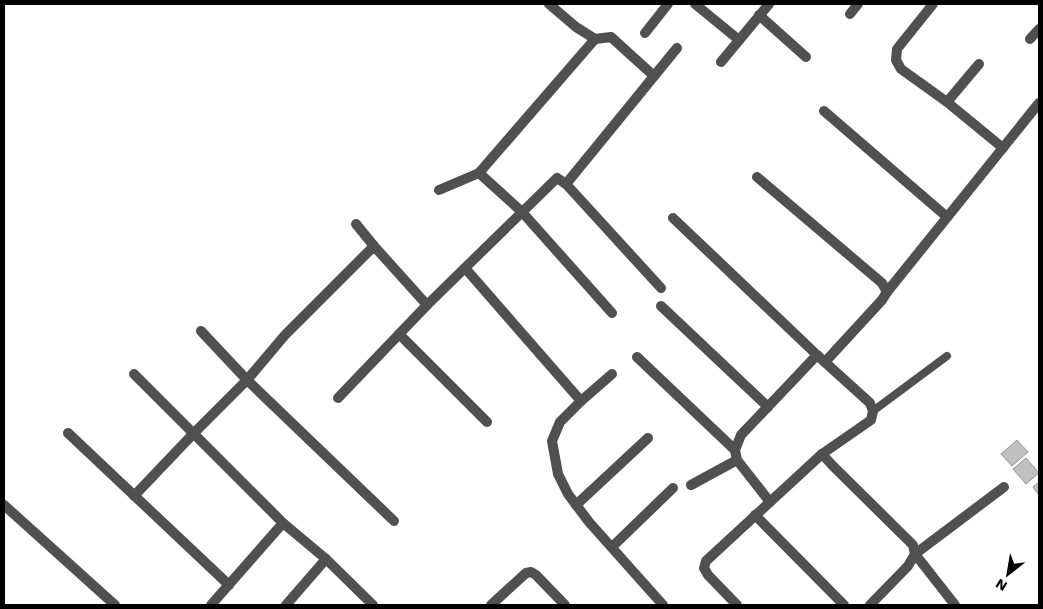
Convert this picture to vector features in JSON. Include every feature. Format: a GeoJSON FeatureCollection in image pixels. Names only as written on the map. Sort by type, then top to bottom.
{"type":"FeatureCollection","features":[{"type":"Feature","properties":{"kind":"street"},"geometry":{"type":"LineString","coordinates":[[549,4],[576,27],[595,39],[611,37],[654,76]]}},
{"type":"Feature","properties":{"kind":"street"},"geometry":{"type":"LineString","coordinates":[[645,33],[668,4]]}},
{"type":"Feature","properties":{"kind":"street"},"geometry":{"type":"LineString","coordinates":[[695,4],[739,40]]}},
{"type":"Feature","properties":{"kind":"street"},"geometry":{"type":"LineString","coordinates":[[721,62],[769,4]]}},
{"type":"Feature","properties":{"kind":"street"},"geometry":{"type":"LineString","coordinates":[[850,14],[858,4]]}},
{"type":"Feature","properties":{"kind":"street"},"geometry":{"type":"LineString","coordinates":[[934,4],[897,49],[896,60],[901,69],[947,102],[1003,148]]}},
{"type":"Feature","properties":{"kind":"street"},"geometry":{"type":"LineString","coordinates":[[759,15],[806,56]]}},
{"type":"Feature","properties":{"kind":"street"},"geometry":{"type":"LineString","coordinates":[[1030,39],[1039,29]]}},
{"type":"Feature","properties":{"kind":"street"},"geometry":{"type":"LineString","coordinates":[[439,190],[479,173],[595,39]]}},
{"type":"Feature","properties":{"kind":"street"},"geometry":{"type":"LineString","coordinates":[[566,184],[677,48]]}},
{"type":"Feature","properties":{"kind":"street"},"geometry":{"type":"LineString","coordinates":[[947,102],[979,64]]}},
{"type":"Feature","properties":{"kind":"street"},"geometry":{"type":"LineString","coordinates":[[691,485],[736,455],[741,435],[882,300],[1039,103]]}},
{"type":"Feature","properties":{"kind":"street"},"geometry":{"type":"LineString","coordinates":[[824,111],[947,217]]}},
{"type":"Feature","properties":{"kind":"street"},"geometry":{"type":"LineString","coordinates":[[479,173],[522,212],[612,313]]}},
{"type":"Feature","properties":{"kind":"street"},"geometry":{"type":"LineString","coordinates":[[758,177],[882,283],[887,292]]}},
{"type":"Feature","properties":{"kind":"street"},"geometry":{"type":"LineString","coordinates":[[338,398],[398,334],[557,178],[566,184],[661,288]]}},
{"type":"Feature","properties":{"kind":"street"},"geometry":{"type":"LineString","coordinates":[[673,218],[870,403],[873,411],[871,420],[822,454],[706,561],[704,568],[708,575],[737,605]]}},
{"type":"Feature","properties":{"kind":"street"},"geometry":{"type":"LineString","coordinates":[[356,224],[427,305]]}},
{"type":"Feature","properties":{"kind":"street"},"geometry":{"type":"LineString","coordinates":[[134,496],[247,380],[285,335],[374,246]]}},
{"type":"Feature","properties":{"kind":"street"},"geometry":{"type":"LineString","coordinates":[[465,268],[581,401]]}},
{"type":"Feature","properties":{"kind":"street"},"geometry":{"type":"LineString","coordinates":[[661,306],[768,408]]}},
{"type":"Feature","properties":{"kind":"street"},"geometry":{"type":"LineString","coordinates":[[201,331],[247,380],[394,521]]}},
{"type":"Feature","properties":{"kind":"street"},"geometry":{"type":"LineString","coordinates":[[398,334],[487,422]]}},
{"type":"Feature","properties":{"kind":"street"},"geometry":{"type":"LineString","coordinates":[[637,357],[736,455],[770,502]]}},
{"type":"Feature","properties":{"kind":"street"},"geometry":{"type":"LineString","coordinates":[[134,374],[283,523],[326,559],[374,605]]}},
{"type":"Feature","properties":{"kind":"street"},"geometry":{"type":"LineString","coordinates":[[612,374],[560,422],[552,441],[558,474],[576,505],[663,605]]}},
{"type":"Feature","properties":{"kind":"street"},"geometry":{"type":"LineString","coordinates":[[68,433],[229,585]]}},
{"type":"Feature","properties":{"kind":"street"},"geometry":{"type":"LineString","coordinates":[[576,505],[648,438]]}},
{"type":"Feature","properties":{"kind":"street"},"geometry":{"type":"LineString","coordinates":[[822,454],[914,545],[915,554],[956,605]]}},
{"type":"Feature","properties":{"kind":"street"},"geometry":{"type":"LineString","coordinates":[[874,604],[908,566],[915,554],[1004,487]]}},
{"type":"Feature","properties":{"kind":"street"},"geometry":{"type":"LineString","coordinates":[[612,547],[673,488]]}},
{"type":"Feature","properties":{"kind":"street"},"geometry":{"type":"LineString","coordinates":[[4,505],[115,605]]}},
{"type":"Feature","properties":{"kind":"street"},"geometry":{"type":"LineString","coordinates":[[755,515],[844,605]]}},
{"type":"Feature","properties":{"kind":"street"},"geometry":{"type":"LineString","coordinates":[[211,605],[283,523]]}},
{"type":"Feature","properties":{"kind":"street"},"geometry":{"type":"LineString","coordinates":[[286,605],[326,559]]}},
{"type":"Feature","properties":{"kind":"street"},"geometry":{"type":"LineString","coordinates":[[491,605],[526,573],[531,572],[565,605]]}},
{"type":"Feature","properties":{"kind":"lane"},"geometry":{"type":"LineString","coordinates":[[873,411],[948,356]]}},
{"type":"Feature","properties":{"kind":"building"},"geometry":{"type":"Polygon","coordinates":[[[1017,440],[1028,452],[1012,466],[1001,454],[1017,440]]]}},
{"type":"Feature","properties":{"kind":"building"},"geometry":{"type":"Polygon","coordinates":[[[1026,458],[1039,473],[1026,484],[1013,469],[1026,458]]]}},
{"type":"Feature","properties":{"kind":"building"},"geometry":{"type":"Polygon","coordinates":[[[1039,482],[1039,495],[1033,487],[1039,482]]]}}]}
